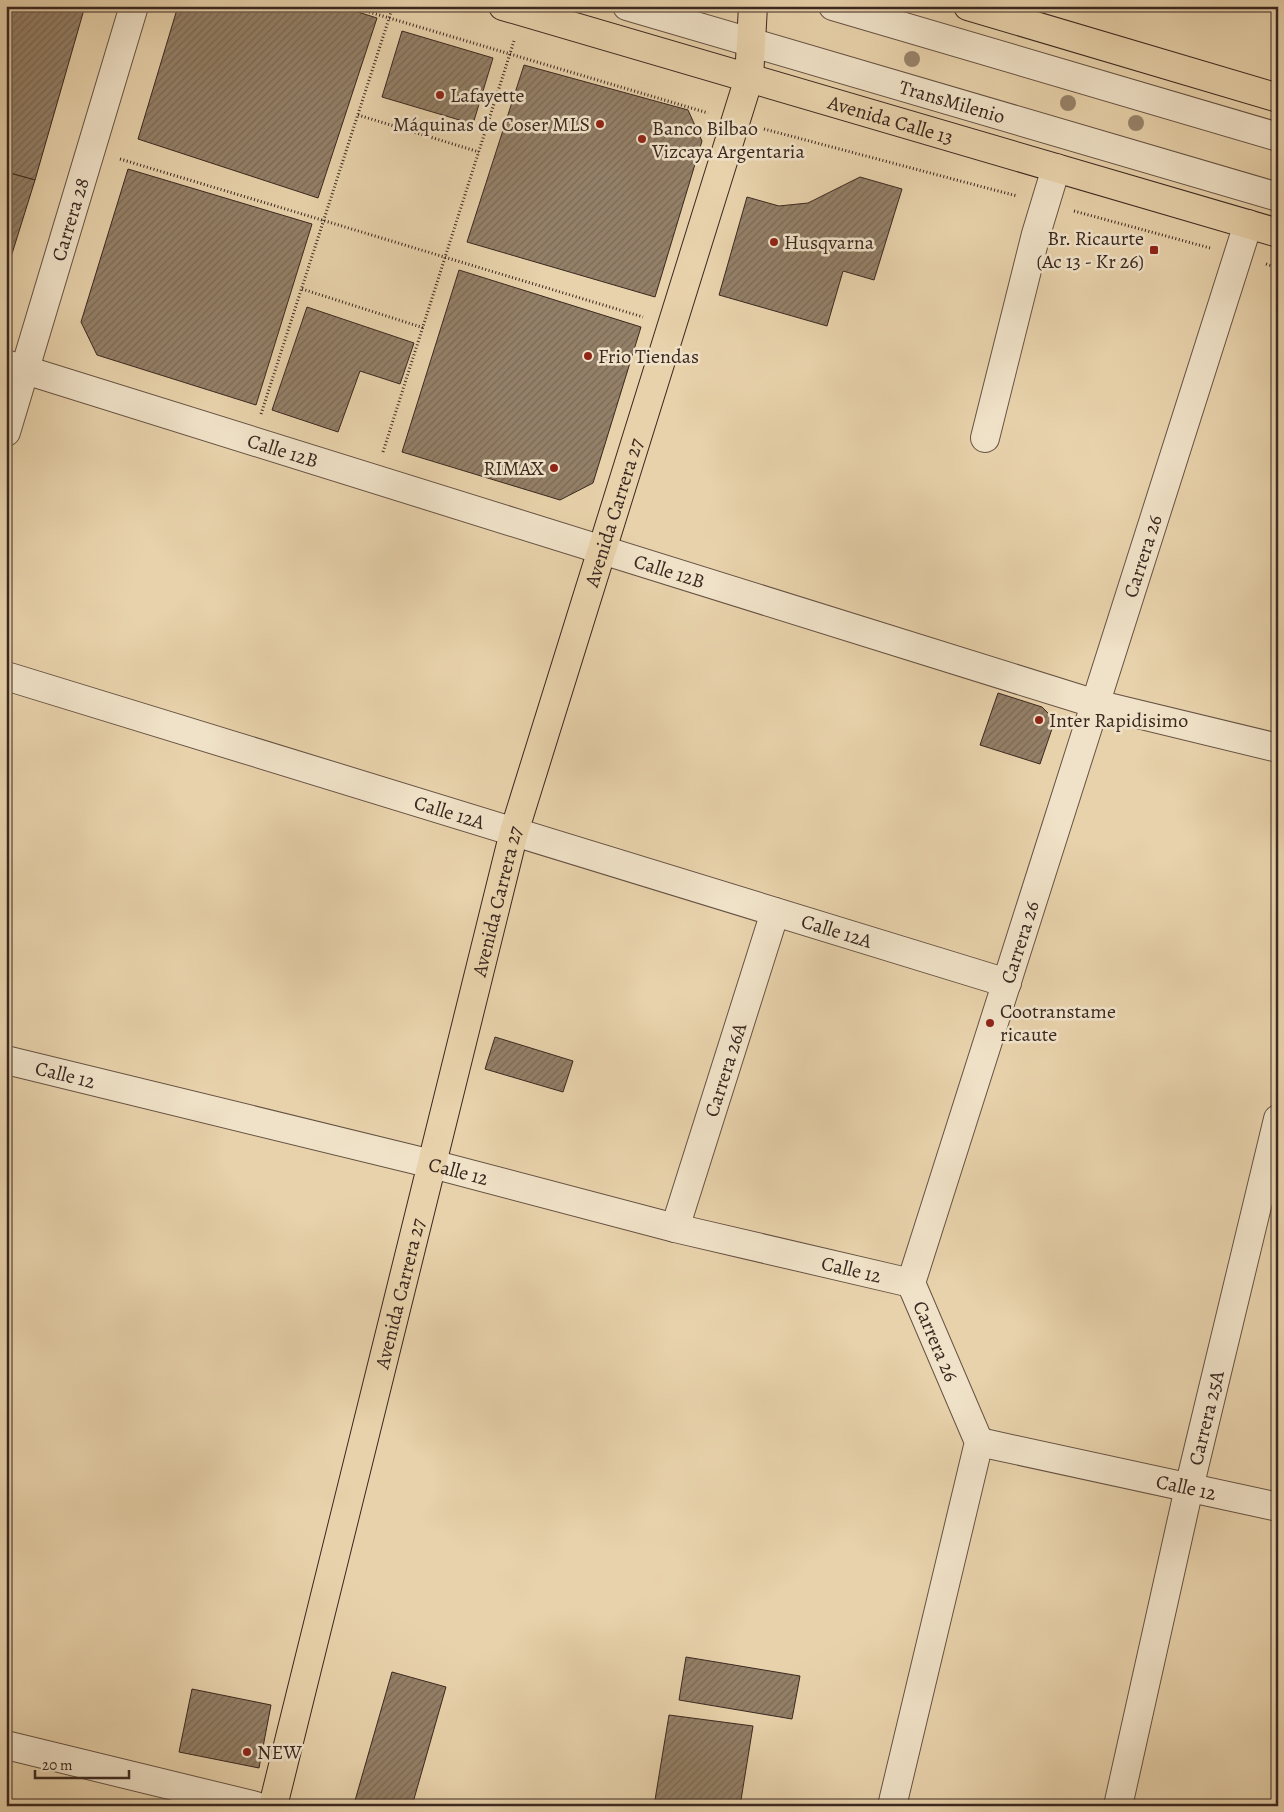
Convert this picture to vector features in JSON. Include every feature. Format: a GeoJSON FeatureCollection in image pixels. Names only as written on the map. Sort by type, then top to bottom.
{"type":"FeatureCollection","features":[{"type":"Feature","properties":{"kind":"main road","name":"Avenida Carrera 27"},"geometry":{"type":"LineString","coordinates":[[273,1806],[514,832],[749,78],[753,6]]}},
{"type":"Feature","properties":{"kind":"main road"},"geometry":{"type":"LineString","coordinates":[[968,6],[1278,98]]}},
{"type":"Feature","properties":{"kind":"main road","name":"Avenida Calle 13"},"geometry":{"type":"LineString","coordinates":[[513,9],[1278,233]]}},
{"type":"Feature","properties":{"kind":"street","name":"Carrera 28"},"geometry":{"type":"LineString","coordinates":[[6,432],[15,367],[91,150],[134,6]]}},
{"type":"Feature","properties":{"kind":"street","name":"TransMilenio"},"geometry":{"type":"LineString","coordinates":[[627,6],[1278,196]]}},
{"type":"Feature","properties":{"kind":"street"},"geometry":{"type":"LineString","coordinates":[[833,6],[1278,136]]}},
{"type":"Feature","properties":{"kind":"street"},"geometry":{"type":"LineString","coordinates":[[984,438],[1036,234],[1056,168]]}},
{"type":"Feature","properties":{"kind":"street","name":"Carrera 26"},"geometry":{"type":"LineString","coordinates":[[979,1442],[911,1283],[1248,224]]}},
{"type":"Feature","properties":{"kind":"street","name":"Calle 12B"},"geometry":{"type":"LineString","coordinates":[[15,367],[1096,704],[1278,748]]}},
{"type":"Feature","properties":{"kind":"street","name":"Calle 12A"},"geometry":{"type":"LineString","coordinates":[[6,676],[1007,983]]}},
{"type":"Feature","properties":{"kind":"street","name":"Carrera 26A"},"geometry":{"type":"LineString","coordinates":[[675,1228],[775,912]]}},
{"type":"Feature","properties":{"kind":"street","name":"Calle 12"},"geometry":{"type":"LineString","coordinates":[[6,1060],[432,1164],[675,1228],[911,1283]]}},
{"type":"Feature","properties":{"kind":"street","name":"Carrera 25A"},"geometry":{"type":"LineString","coordinates":[[1118,1806],[1188,1488],[1278,1119]]}},
{"type":"Feature","properties":{"kind":"street"},"geometry":{"type":"LineString","coordinates":[[892,1806],[979,1442]]}},
{"type":"Feature","properties":{"kind":"street","name":"Calle 12"},"geometry":{"type":"LineString","coordinates":[[979,1442],[1278,1507]]}},
{"type":"Feature","properties":{"kind":"street"},"geometry":{"type":"LineString","coordinates":[[6,1745],[256,1806]]}},
{"type":"Feature","properties":{"kind":"path"},"geometry":{"type":"LineString","coordinates":[[348,6],[669,103]]}},
{"type":"Feature","properties":{"kind":"path"},"geometry":{"type":"LineString","coordinates":[[253,441],[393,6]]}},
{"type":"Feature","properties":{"kind":"path"},"geometry":{"type":"LineString","coordinates":[[374,479],[510,55],[513,9]]}},
{"type":"Feature","properties":{"kind":"path"},"geometry":{"type":"LineString","coordinates":[[358,115],[480,152]]}},
{"type":"Feature","properties":{"kind":"path"},"geometry":{"type":"LineString","coordinates":[[91,150],[671,326]]}},
{"type":"Feature","properties":{"kind":"path"},"geometry":{"type":"LineString","coordinates":[[302,288],[424,328]]}},
{"type":"Feature","properties":{"kind":"building"},"geometry":{"type":"Polygon","coordinates":[[[6,6],[85,6],[35,180],[6,172],[6,6]]]}},
{"type":"Feature","properties":{"kind":"building"},"geometry":{"type":"Polygon","coordinates":[[[178,6],[339,6],[377,18],[318,198],[138,139],[178,6]]]}},
{"type":"Feature","properties":{"kind":"building"},"geometry":{"type":"Polygon","coordinates":[[[402,31],[493,58],[473,124],[382,97],[402,31]]]}},
{"type":"Feature","properties":{"kind":"building"},"geometry":{"type":"Polygon","coordinates":[[[524,65],[688,110],[702,141],[655,297],[467,242],[524,65]]]}},
{"type":"Feature","properties":{"kind":"building"},"geometry":{"type":"Polygon","coordinates":[[[128,169],[312,224],[256,405],[97,355],[81,322],[128,169]]]}},
{"type":"Feature","properties":{"kind":"building"},"geometry":{"type":"Polygon","coordinates":[[[6,172],[35,180],[6,273],[6,172]]]}},
{"type":"Feature","properties":{"kind":"building"},"geometry":{"type":"Polygon","coordinates":[[[860,177],[902,189],[874,280],[843,271],[827,326],[719,295],[747,197],[779,206],[808,203],[860,177]]]}},
{"type":"Feature","properties":{"kind":"building"},"geometry":{"type":"Polygon","coordinates":[[[459,270],[641,327],[593,483],[560,500],[402,452],[459,270]]]}},
{"type":"Feature","properties":{"kind":"building"},"geometry":{"type":"Polygon","coordinates":[[[307,307],[414,343],[400,384],[360,371],[338,432],[272,410],[307,307]]]}},
{"type":"Feature","properties":{"kind":"building"},"geometry":{"type":"Polygon","coordinates":[[[998,693],[1042,707],[1055,720],[1040,764],[980,745],[998,693]]]}},
{"type":"Feature","properties":{"kind":"building"},"geometry":{"type":"Polygon","coordinates":[[[495,1037],[573,1061],[563,1092],[485,1069],[495,1037]]]}},
{"type":"Feature","properties":{"kind":"building"},"geometry":{"type":"Polygon","coordinates":[[[686,1657],[800,1676],[792,1719],[679,1700],[686,1657]]]}},
{"type":"Feature","properties":{"kind":"building"},"geometry":{"type":"Polygon","coordinates":[[[392,1672],[446,1687],[412,1806],[361,1806],[354,1804],[392,1672]]]}},
{"type":"Feature","properties":{"kind":"building"},"geometry":{"type":"Polygon","coordinates":[[[192,1689],[271,1705],[259,1768],[179,1752],[192,1689]]]}},
{"type":"Feature","properties":{"kind":"building"},"geometry":{"type":"Polygon","coordinates":[[[669,1715],[753,1726],[740,1806],[654,1806],[669,1715]]]}},
{"type":"Feature","properties":{"kind":"place","name":"Lafayette"},"geometry":{"type":"Point","coordinates":[440,95]}},
{"type":"Feature","properties":{"kind":"place","name":"Máquinas de Coser MLS"},"geometry":{"type":"Point","coordinates":[600,124]}},
{"type":"Feature","properties":{"kind":"place","name":"Banco Bilbao Vizcaya Argentaria"},"geometry":{"type":"Point","coordinates":[642,139]}},
{"type":"Feature","properties":{"kind":"place","name":"Husqvarna"},"geometry":{"type":"Point","coordinates":[774,242]}},
{"type":"Feature","properties":{"kind":"place","name":"Br. Ricaurte (Ac 13 - Kr 26)"},"geometry":{"type":"Point","coordinates":[1154,250]}},
{"type":"Feature","properties":{"kind":"place","name":"Frio Tiendas"},"geometry":{"type":"Point","coordinates":[588,356]}},
{"type":"Feature","properties":{"kind":"place","name":"RIMAX"},"geometry":{"type":"Point","coordinates":[554,468]}},
{"type":"Feature","properties":{"kind":"place","name":"Inter Rapidisimo"},"geometry":{"type":"Point","coordinates":[1039,720]}},
{"type":"Feature","properties":{"kind":"place","name":"Cootranstame ricaute"},"geometry":{"type":"Point","coordinates":[990,1023]}},
{"type":"Feature","properties":{"kind":"place","name":"NEW"},"geometry":{"type":"Point","coordinates":[247,1752]}}]}
